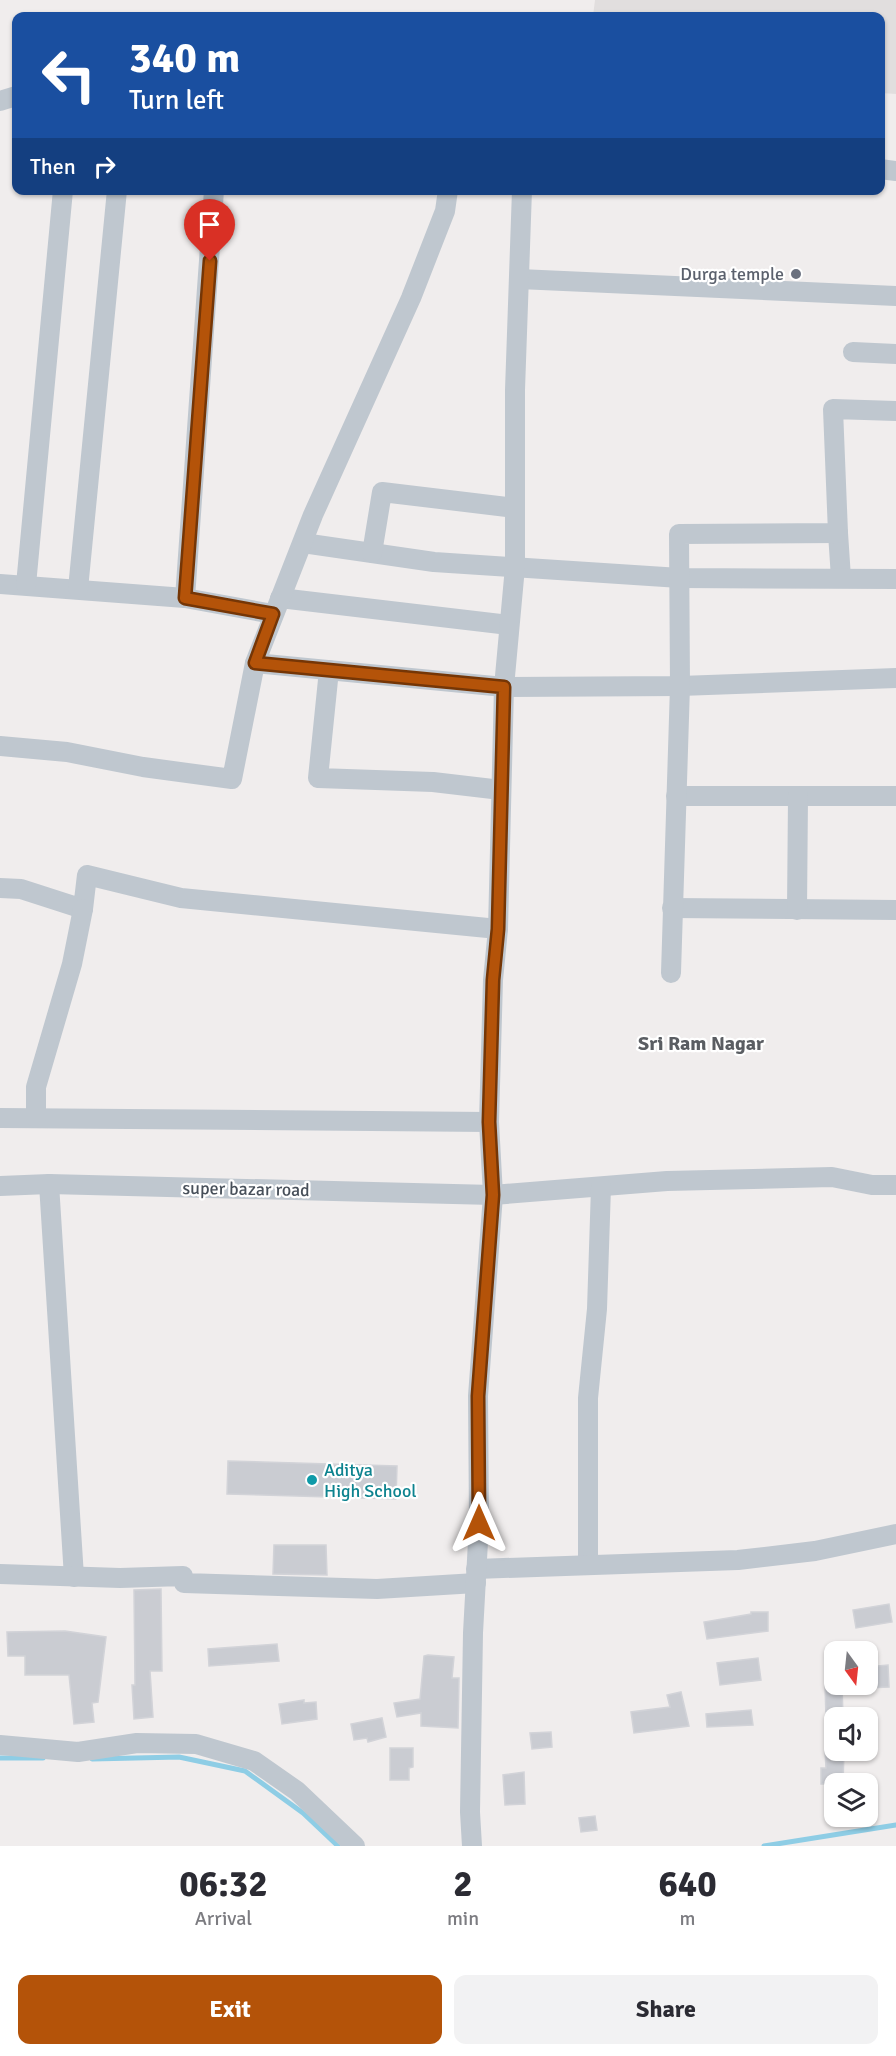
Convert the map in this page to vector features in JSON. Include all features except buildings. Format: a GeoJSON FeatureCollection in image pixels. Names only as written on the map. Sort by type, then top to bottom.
{"type":"FeatureCollection","features":[{"type":"Feature","properties":{"kind":"street"},"geometry":{"type":"LineString","coordinates":[[26,585],[63,195]]}},
{"type":"Feature","properties":{"kind":"street"},"geometry":{"type":"LineString","coordinates":[[78,589],[117,195]]}},
{"type":"Feature","properties":{"kind":"street"},"geometry":{"type":"LineString","coordinates":[[185,598],[214,195]]}},
{"type":"Feature","properties":{"kind":"street"},"geometry":{"type":"LineString","coordinates":[[0,746],[67,752],[143,767],[232,779],[255,663],[357,412],[411,298],[445,211],[447,195]]}},
{"type":"Feature","properties":{"kind":"street"},"geometry":{"type":"LineString","coordinates":[[472,1846],[470,1812],[479,1523],[478,1396],[493,1195],[489,1122],[493,980],[498,929],[504,687],[515,567],[522,195]]}},
{"type":"Feature","properties":{"kind":"street"},"geometry":{"type":"LineString","coordinates":[[519,279],[896,296]]}},
{"type":"Feature","properties":{"kind":"street"},"geometry":{"type":"LineString","coordinates":[[853,352],[896,354]]}},
{"type":"Feature","properties":{"kind":"street"},"geometry":{"type":"LineString","coordinates":[[841,578],[833,409],[896,411]]}},
{"type":"Feature","properties":{"kind":"street"},"geometry":{"type":"LineString","coordinates":[[372,553],[382,492],[515,508]]}},
{"type":"Feature","properties":{"kind":"street"},"geometry":{"type":"LineString","coordinates":[[671,973],[680,686],[679,534],[838,533]]}},
{"type":"Feature","properties":{"kind":"street"},"geometry":{"type":"LineString","coordinates":[[303,543],[434,562],[680,578],[896,579]]}},
{"type":"Feature","properties":{"kind":"street"},"geometry":{"type":"LineString","coordinates":[[0,584],[509,625]]}},
{"type":"Feature","properties":{"kind":"street"},"geometry":{"type":"LineString","coordinates":[[255,663],[504,687],[680,686],[896,678]]}},
{"type":"Feature","properties":{"kind":"street"},"geometry":{"type":"LineString","coordinates":[[329,670],[318,777],[433,783],[501,790]]}},
{"type":"Feature","properties":{"kind":"street"},"geometry":{"type":"LineString","coordinates":[[676,796],[896,796]]}},
{"type":"Feature","properties":{"kind":"street"},"geometry":{"type":"LineString","coordinates":[[797,910],[798,796]]}},
{"type":"Feature","properties":{"kind":"street"},"geometry":{"type":"LineString","coordinates":[[36,1118],[36,1087],[72,964],[87,875],[182,898],[417,923],[498,929]]}},
{"type":"Feature","properties":{"kind":"street"},"geometry":{"type":"LineString","coordinates":[[0,888],[21,889],[83,909]]}},
{"type":"Feature","properties":{"kind":"street"},"geometry":{"type":"LineString","coordinates":[[672,908],[896,910]]}},
{"type":"Feature","properties":{"kind":"street"},"geometry":{"type":"LineString","coordinates":[[0,1118],[489,1122]]}},
{"type":"Feature","properties":{"kind":"street","name":"super bazar road"},"geometry":{"type":"LineString","coordinates":[[0,1186],[49,1184],[493,1195],[667,1181],[832,1177],[872,1185],[896,1185]]}},
{"type":"Feature","properties":{"kind":"street"},"geometry":{"type":"LineString","coordinates":[[49,1184],[74,1577]]}},
{"type":"Feature","properties":{"kind":"street"},"geometry":{"type":"LineString","coordinates":[[588,1565],[588,1398],[597,1309],[601,1187]]}},
{"type":"Feature","properties":{"kind":"street"},"geometry":{"type":"LineString","coordinates":[[0,1574],[74,1577],[183,1576],[184,1583],[377,1589],[588,1565],[738,1560],[815,1551],[896,1534]]}},
{"type":"Feature","properties":{"kind":"street"},"geometry":{"type":"LineString","coordinates":[[0,1745],[78,1752],[137,1743],[196,1744],[225,1752],[254,1761],[297,1791],[355,1846]]}},
{"type":"Feature","properties":{"kind":"shaded area"},"geometry":{"type":"Polygon","coordinates":[[[595,0],[896,0],[896,94],[885,93],[885,12],[594,12],[595,0]]]}},
{"type":"Feature","properties":{"kind":"waterway"},"geometry":{"type":"LineString","coordinates":[[92,1759],[179,1757],[245,1771],[303,1813],[338,1846]]}},
{"type":"Feature","properties":{"kind":"waterway"},"geometry":{"type":"LineString","coordinates":[[0,1758],[43,1758]]}},
{"type":"Feature","properties":{"kind":"waterway"},"geometry":{"type":"LineString","coordinates":[[764,1846],[896,1825]]}},
{"type":"Feature","properties":{"kind":"place","name":"Durga temple"},"geometry":{"type":"Point","coordinates":[796,274]}},
{"type":"Feature","properties":{"kind":"place","name":"Aditya High School"},"geometry":{"type":"Point","coordinates":[312,1480]}},
{"type":"Feature","properties":{"kind":"district","name":"Sri Ram Nagar"},"geometry":{"type":"Point","coordinates":[701,1043]}},
{"type":"Feature","properties":{"kind":"route"},"geometry":{"type":"LineString","coordinates":[[210,261],[185,598],[273,614],[255,663],[504,687],[498,929],[493,980],[489,1122],[493,1195],[478,1396],[479,1523]]}}]}
